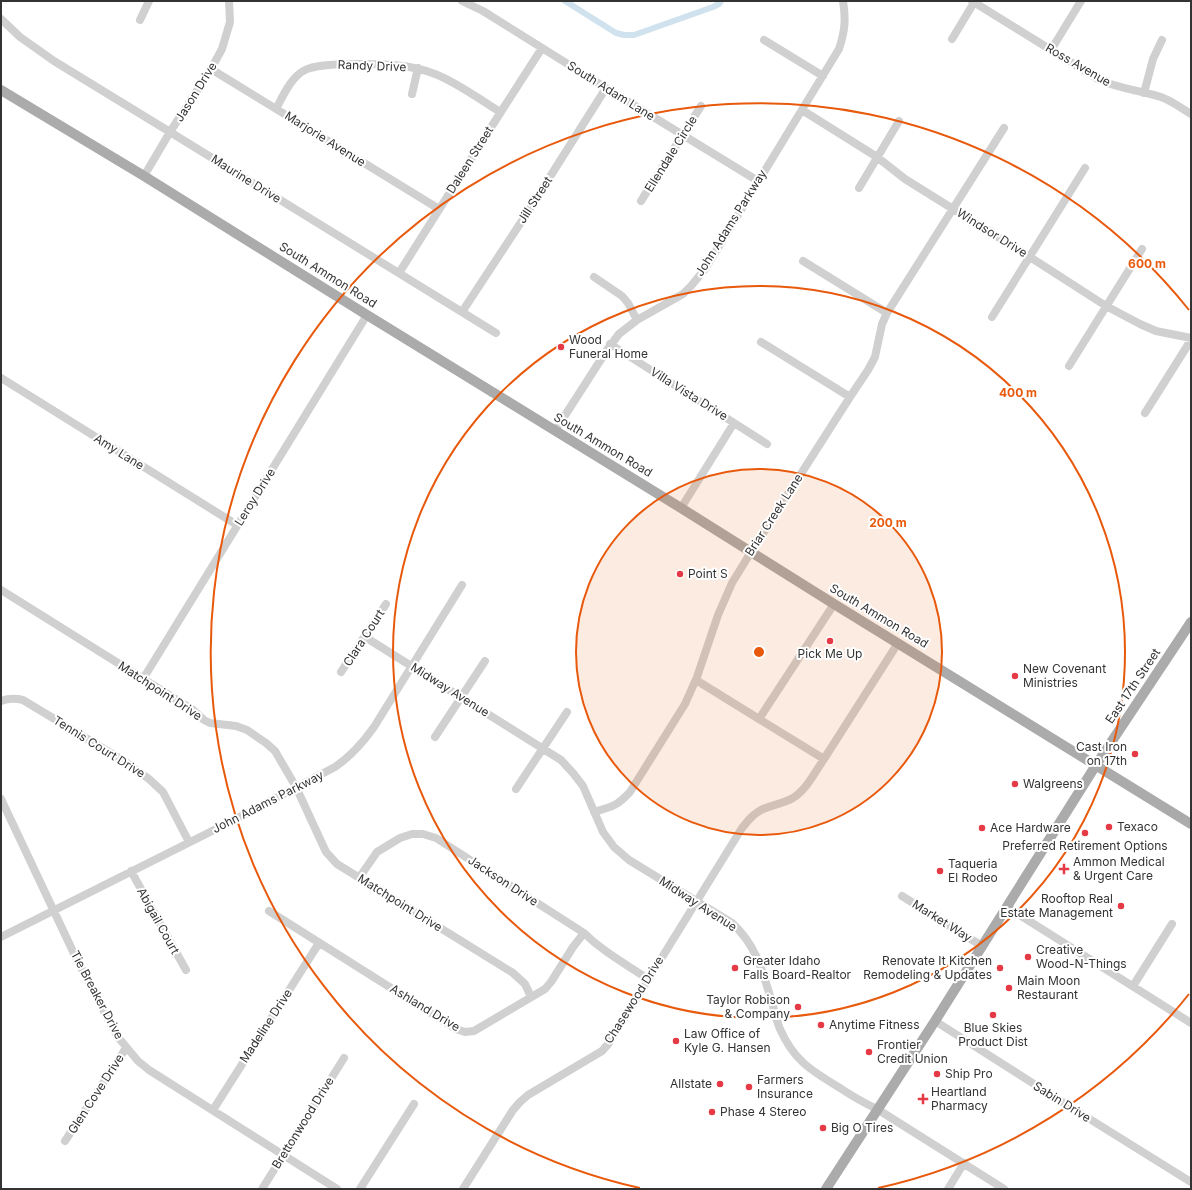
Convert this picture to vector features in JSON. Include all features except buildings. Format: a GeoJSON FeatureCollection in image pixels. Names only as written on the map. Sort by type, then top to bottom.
{"type":"FeatureCollection","features":[{"type":"Feature","properties":{"kind":"main road","name":"South Ammon Road"},"geometry":{"type":"LineString","coordinates":[[1,90],[144,176],[1191,824]]}},
{"type":"Feature","properties":{"kind":"main road","name":"East 17th Street"},"geometry":{"type":"LineString","coordinates":[[826,1189],[1007,907],[1096,765],[1191,622]]}},
{"type":"Feature","properties":{"kind":"street"},"geometry":{"type":"LineString","coordinates":[[140,20],[149,1]]}},
{"type":"Feature","properties":{"kind":"street","name":"Jason Drive"},"geometry":{"type":"LineString","coordinates":[[144,176],[222,49],[230,22],[229,1]]}},
{"type":"Feature","properties":{"kind":"street","name":"South Adam Lane"},"geometry":{"type":"LineString","coordinates":[[462,1],[484,11],[758,181]]}},
{"type":"Feature","properties":{"kind":"street","name":"John Adams Parkway"},"geometry":{"type":"LineString","coordinates":[[555,431],[610,344],[619,334],[637,320],[683,294],[705,269],[839,49],[844,32],[845,14],[843,1]]}},
{"type":"Feature","properties":{"kind":"street"},"geometry":{"type":"LineString","coordinates":[[952,39],[974,1]]}},
{"type":"Feature","properties":{"kind":"street","name":"Ross Avenue"},"geometry":{"type":"LineString","coordinates":[[974,1],[1098,79],[1110,85],[1160,97],[1174,103],[1191,114]]}},
{"type":"Feature","properties":{"kind":"street"},"geometry":{"type":"LineString","coordinates":[[1051,50],[1081,1]]}},
{"type":"Feature","properties":{"kind":"street","name":"Maurine Drive"},"geometry":{"type":"LineString","coordinates":[[1,19],[20,38],[54,61],[496,333]]}},
{"type":"Feature","properties":{"kind":"street"},"geometry":{"type":"LineString","coordinates":[[764,40],[823,76]]}},
{"type":"Feature","properties":{"kind":"street"},"geometry":{"type":"LineString","coordinates":[[1144,93],[1153,59],[1162,40]]}},
{"type":"Feature","properties":{"kind":"street","name":"Daleen Street"},"geometry":{"type":"LineString","coordinates":[[399,273],[542,48]]}},
{"type":"Feature","properties":{"kind":"street","name":"Randy Drive"},"geometry":{"type":"LineString","coordinates":[[276,109],[296,77],[305,70],[314,67],[353,64],[392,65],[418,68],[455,84],[500,112]]}},
{"type":"Feature","properties":{"kind":"street"},"geometry":{"type":"LineString","coordinates":[[412,94],[418,68]]}},
{"type":"Feature","properties":{"kind":"street","name":"Marjorie Avenue"},"geometry":{"type":"LineString","coordinates":[[211,69],[439,210]]}},
{"type":"Feature","properties":{"kind":"street","name":"Jill Street"},"geometry":{"type":"LineString","coordinates":[[462,312],[606,88]]}},
{"type":"Feature","properties":{"kind":"street","name":"Ellendale Circle"},"geometry":{"type":"LineString","coordinates":[[641,201],[701,106]]}},
{"type":"Feature","properties":{"kind":"street","name":"Windsor Drive"},"geometry":{"type":"LineString","coordinates":[[802,110],[877,157],[905,179],[1106,306],[1156,331],[1191,339]]}},
{"type":"Feature","properties":{"kind":"street"},"geometry":{"type":"LineString","coordinates":[[858,188],[900,121]]}},
{"type":"Feature","properties":{"kind":"street","name":"Briar Creek Lane"},"geometry":{"type":"LineString","coordinates":[[594,812],[612,807],[620,802],[630,792],[685,704],[696,680],[718,615],[732,582],[868,370],[875,357],[882,324],[887,313],[1004,128]]}},
{"type":"Feature","properties":{"kind":"street"},"geometry":{"type":"LineString","coordinates":[[992,316],[1085,168]]}},
{"type":"Feature","properties":{"kind":"street"},"geometry":{"type":"LineString","coordinates":[[1069,366],[1142,249]]}},
{"type":"Feature","properties":{"kind":"street"},"geometry":{"type":"LineString","coordinates":[[803,261],[887,313]]}},
{"type":"Feature","properties":{"kind":"street"},"geometry":{"type":"LineString","coordinates":[[594,277],[622,296],[628,303],[637,320]]}},
{"type":"Feature","properties":{"kind":"street","name":"Leroy Drive"},"geometry":{"type":"LineString","coordinates":[[143,678],[367,315]]}},
{"type":"Feature","properties":{"kind":"street"},"geometry":{"type":"LineString","coordinates":[[1145,413],[1191,339]]}},
{"type":"Feature","properties":{"kind":"street"},"geometry":{"type":"LineString","coordinates":[[761,342],[850,397]]}},
{"type":"Feature","properties":{"kind":"street","name":"Villa Vista Drive"},"geometry":{"type":"LineString","coordinates":[[610,344],[767,444]]}},
{"type":"Feature","properties":{"kind":"street","name":"Amy Lane"},"geometry":{"type":"LineString","coordinates":[[1,378],[237,525]]}},
{"type":"Feature","properties":{"kind":"street"},"geometry":{"type":"LineString","coordinates":[[681,508],[734,423]]}},
{"type":"Feature","properties":{"kind":"street","name":"John Adams Parkway"},"geometry":{"type":"LineString","coordinates":[[1,937],[335,767],[347,758],[355,751],[374,727],[462,585]]}},
{"type":"Feature","properties":{"kind":"street","name":"Matchpoint Drive"},"geometry":{"type":"LineString","coordinates":[[1,590],[193,710],[204,720],[210,723],[236,726],[247,730],[262,740],[274,751],[296,787],[326,852],[337,864],[513,973],[525,984],[531,997]]}},
{"type":"Feature","properties":{"kind":"street","name":"Clara Court"},"geometry":{"type":"LineString","coordinates":[[341,672],[386,604]]}},
{"type":"Feature","properties":{"kind":"street"},"geometry":{"type":"LineString","coordinates":[[759,719],[834,604]]}},
{"type":"Feature","properties":{"kind":"street","name":"Midway Avenue"},"geometry":{"type":"LineString","coordinates":[[365,637],[561,760],[583,786],[603,832],[614,847],[629,860],[732,923],[749,942],[758,959],[779,1028],[792,1051],[803,1063],[866,1104],[877,1109],[1004,1189]]}},
{"type":"Feature","properties":{"kind":"street","name":"Chasewood Drive"},"geometry":{"type":"LineString","coordinates":[[463,1189],[513,1110],[520,1102],[602,1051],[609,1043],[742,828],[751,817],[762,810],[792,798],[808,784],[898,643]]}},
{"type":"Feature","properties":{"kind":"street"},"geometry":{"type":"LineString","coordinates":[[435,737],[485,661]]}},
{"type":"Feature","properties":{"kind":"street"},"geometry":{"type":"LineString","coordinates":[[696,680],[824,759]]}},
{"type":"Feature","properties":{"kind":"street","name":"Tennis Court Drive"},"geometry":{"type":"LineString","coordinates":[[1,701],[9,698],[23,700],[124,761],[149,779],[163,792],[188,842]]}},
{"type":"Feature","properties":{"kind":"street"},"geometry":{"type":"LineString","coordinates":[[516,789],[567,712]]}},
{"type":"Feature","properties":{"kind":"street","name":"Tie Breaker Drive"},"geometry":{"type":"LineString","coordinates":[[1,799],[104,1012],[117,1036],[126,1048],[149,1070],[337,1189]]}},
{"type":"Feature","properties":{"kind":"street","name":"Jackson Drive"},"geometry":{"type":"LineString","coordinates":[[359,878],[377,852],[400,838],[412,834],[423,834],[436,838],[584,933],[594,943],[648,979]]}},
{"type":"Feature","properties":{"kind":"street","name":"Abigail Court"},"geometry":{"type":"LineString","coordinates":[[131,871],[186,970]]}},
{"type":"Feature","properties":{"kind":"street","name":"Market Way"},"geometry":{"type":"LineString","coordinates":[[902,896],[982,946]]}},
{"type":"Feature","properties":{"kind":"street"},"geometry":{"type":"LineString","coordinates":[[1007,907],[1191,1023]]}},
{"type":"Feature","properties":{"kind":"street","name":"Ashland Drive"},"geometry":{"type":"LineString","coordinates":[[270,911],[456,1029],[465,1032],[474,1032],[545,989],[551,982],[572,947],[584,933]]}},
{"type":"Feature","properties":{"kind":"street"},"geometry":{"type":"LineString","coordinates":[[1133,986],[1172,924]]}},
{"type":"Feature","properties":{"kind":"street","name":"Madeline Drive"},"geometry":{"type":"LineString","coordinates":[[213,1110],[319,943]]}},
{"type":"Feature","properties":{"kind":"street","name":"Sabin Drive"},"geometry":{"type":"LineString","coordinates":[[935,1020],[1056,1098],[1191,1182]]}},
{"type":"Feature","properties":{"kind":"street","name":"Glen Cove Drive"},"geometry":{"type":"LineString","coordinates":[[66,1141],[126,1048]]}},
{"type":"Feature","properties":{"kind":"street","name":"Brettonwood Drive"},"geometry":{"type":"LineString","coordinates":[[262,1189],[344,1058]]}},
{"type":"Feature","properties":{"kind":"street"},"geometry":{"type":"LineString","coordinates":[[360,1189],[414,1104]]}},
{"type":"Feature","properties":{"kind":"street"},"geometry":{"type":"LineString","coordinates":[[948,1189],[964,1163]]}},
{"type":"Feature","properties":{"kind":"waterway"},"geometry":{"type":"LineString","coordinates":[[565,1],[616,33],[624,35],[634,35],[713,7],[721,1]]}},
{"type":"Feature","properties":{"kind":"place","name":"Wood Funeral Home"},"geometry":{"type":"Point","coordinates":[561,347]}},
{"type":"Feature","properties":{"kind":"place","name":"Point S"},"geometry":{"type":"Point","coordinates":[680,574]}},
{"type":"Feature","properties":{"kind":"place","name":"Pick Me Up"},"geometry":{"type":"Point","coordinates":[830,641]}},
{"type":"Feature","properties":{"kind":"place","name":"New Covenant Ministries"},"geometry":{"type":"Point","coordinates":[1015,676]}},
{"type":"Feature","properties":{"kind":"place","name":"Cast Iron on 17th"},"geometry":{"type":"Point","coordinates":[1135,754]}},
{"type":"Feature","properties":{"kind":"place","name":"Walgreens"},"geometry":{"type":"Point","coordinates":[1015,784]}},
{"type":"Feature","properties":{"kind":"place","name":"Texaco"},"geometry":{"type":"Point","coordinates":[1109,827]}},
{"type":"Feature","properties":{"kind":"place","name":"Ace Hardware"},"geometry":{"type":"Point","coordinates":[982,828]}},
{"type":"Feature","properties":{"kind":"place","name":"Preferred Retirement Options"},"geometry":{"type":"Point","coordinates":[1085,833]}},
{"type":"Feature","properties":{"kind":"place","name":"Ammon Medical & Urgent Care"},"geometry":{"type":"Point","coordinates":[1064,869]}},
{"type":"Feature","properties":{"kind":"place","name":"Taqueria El Rodeo"},"geometry":{"type":"Point","coordinates":[940,871]}},
{"type":"Feature","properties":{"kind":"place","name":"Rooftop Real Estate Management"},"geometry":{"type":"Point","coordinates":[1121,906]}},
{"type":"Feature","properties":{"kind":"place","name":"Creative Wood-N-Things"},"geometry":{"type":"Point","coordinates":[1028,957]}},
{"type":"Feature","properties":{"kind":"place","name":"Greater Idaho Falls Board-Realtor"},"geometry":{"type":"Point","coordinates":[735,968]}},
{"type":"Feature","properties":{"kind":"place","name":"Renovate It Kitchen Remodeling & Updates"},"geometry":{"type":"Point","coordinates":[1000,968]}},
{"type":"Feature","properties":{"kind":"place","name":"Main Moon Restaurant"},"geometry":{"type":"Point","coordinates":[1009,988]}},
{"type":"Feature","properties":{"kind":"place","name":"Taylor Robison & Company"},"geometry":{"type":"Point","coordinates":[798,1007]}},
{"type":"Feature","properties":{"kind":"place","name":"Blue Skies Product Dist"},"geometry":{"type":"Point","coordinates":[993,1015]}},
{"type":"Feature","properties":{"kind":"place","name":"Anytime Fitness"},"geometry":{"type":"Point","coordinates":[821,1025]}},
{"type":"Feature","properties":{"kind":"place","name":"Law Office of Kyle G. Hansen"},"geometry":{"type":"Point","coordinates":[676,1041]}},
{"type":"Feature","properties":{"kind":"place","name":"Frontier Credit Union"},"geometry":{"type":"Point","coordinates":[869,1052]}},
{"type":"Feature","properties":{"kind":"place","name":"Ship Pro"},"geometry":{"type":"Point","coordinates":[937,1074]}},
{"type":"Feature","properties":{"kind":"place","name":"Allstate"},"geometry":{"type":"Point","coordinates":[720,1084]}},
{"type":"Feature","properties":{"kind":"place","name":"Farmers Insurance"},"geometry":{"type":"Point","coordinates":[749,1087]}},
{"type":"Feature","properties":{"kind":"place","name":"Heartland Pharmacy"},"geometry":{"type":"Point","coordinates":[923,1099]}},
{"type":"Feature","properties":{"kind":"place","name":"Phase 4 Stereo"},"geometry":{"type":"Point","coordinates":[712,1112]}},
{"type":"Feature","properties":{"kind":"place","name":"Big O Tires"},"geometry":{"type":"Point","coordinates":[823,1128]}}]}
